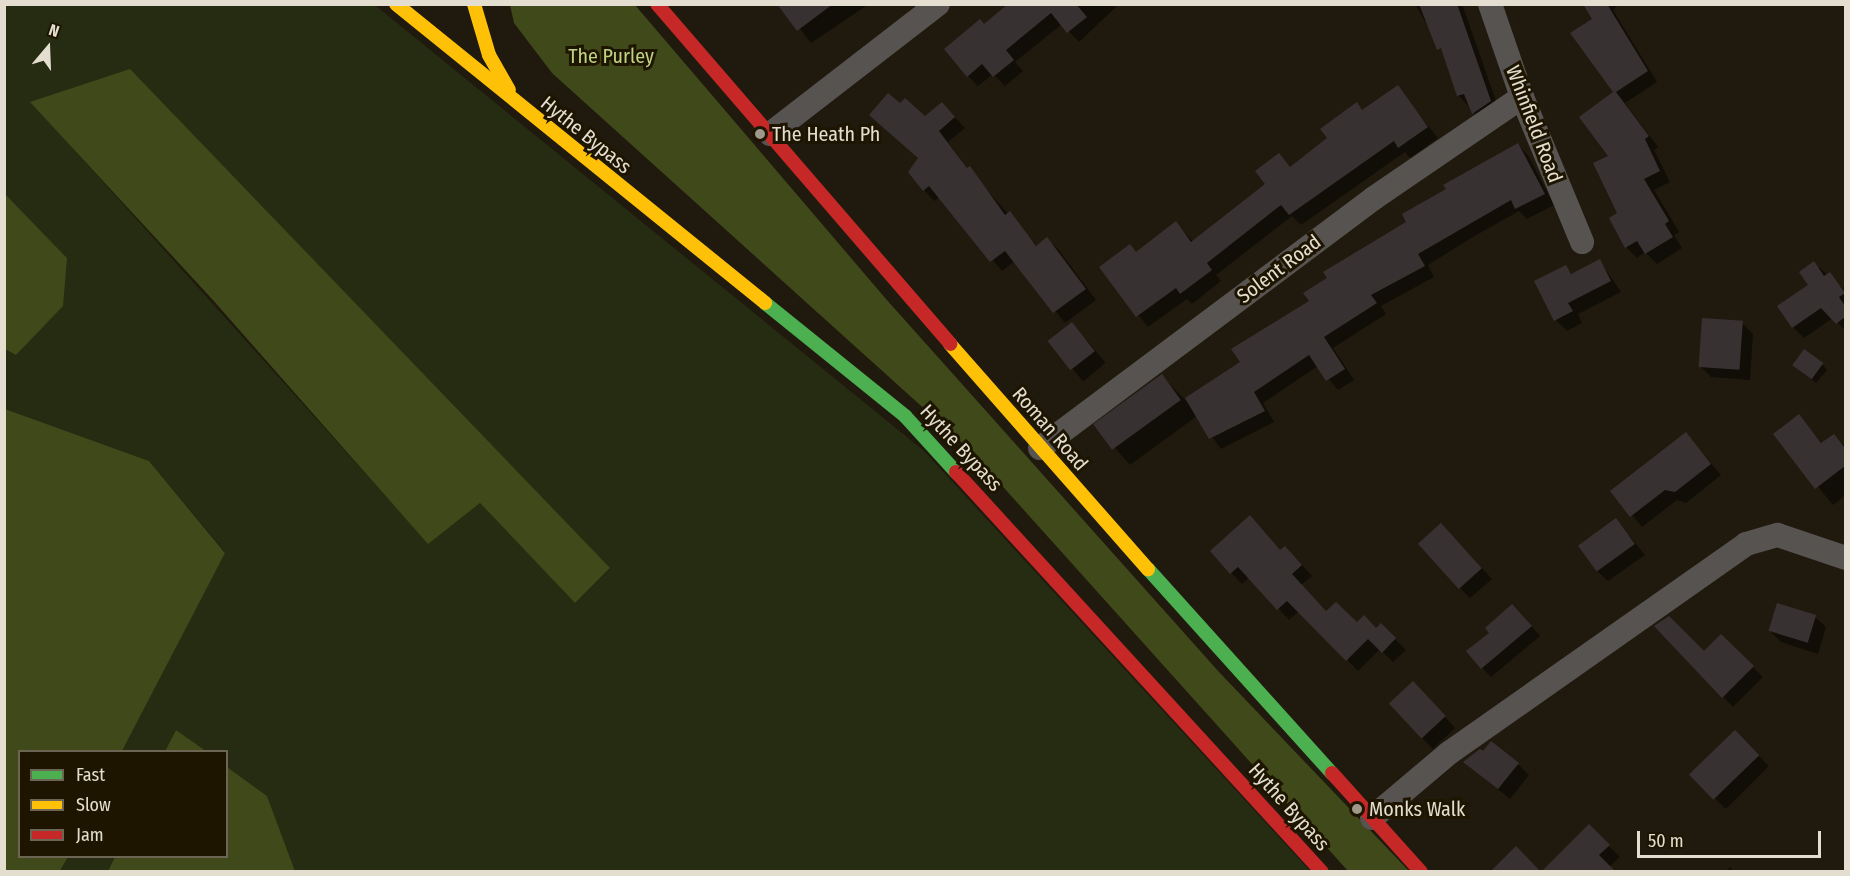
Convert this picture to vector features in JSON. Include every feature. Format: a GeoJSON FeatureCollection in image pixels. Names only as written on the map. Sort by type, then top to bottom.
{"type":"FeatureCollection","features":[{"type":"Feature","properties":{"kind":"main road","name":"Hythe Bypass"},"geometry":{"type":"LineString","coordinates":[[396,4],[519,107],[905,416],[1322,872]]}},
{"type":"Feature","properties":{"kind":"main road","name":"Hythe Bypass"},"geometry":{"type":"LineString","coordinates":[[474,4],[489,55],[519,107]]}},
{"type":"Feature","properties":{"kind":"main road","name":"Roman Road"},"geometry":{"type":"LineString","coordinates":[[657,4],[1040,448],[1421,872]]}},
{"type":"Feature","properties":{"kind":"street"},"geometry":{"type":"LineString","coordinates":[[770,134],[938,4]]}},
{"type":"Feature","properties":{"kind":"street","name":"Whinfield Road"},"geometry":{"type":"LineString","coordinates":[[1490,4],[1522,97],[1582,242]]}},
{"type":"Feature","properties":{"kind":"street","name":"Solent Road"},"geometry":{"type":"LineString","coordinates":[[1040,448],[1374,198],[1522,97]]}},
{"type":"Feature","properties":{"kind":"street"},"geometry":{"type":"LineString","coordinates":[[1372,818],[1449,753],[1746,544],[1778,535],[1845,558]]}},
{"type":"Feature","properties":{"kind":"green space"},"geometry":{"type":"Polygon","coordinates":[[[5,5],[376,6],[924,451],[1310,871],[295,871],[267,796],[228,768],[228,750],[205,750],[176,730],[166,750],[123,750],[225,552],[149,461],[5,409],[5,349],[17,355],[67,258],[5,194],[5,5]],[[31,102],[428,543],[480,503],[575,603],[610,569],[31,102]]]}},
{"type":"Feature","properties":{"kind":"green space","name":"The Purley"},"geometry":{"type":"Polygon","coordinates":[[[510,5],[635,5],[886,299],[1219,672],[1409,871],[1348,871],[970,450],[552,73],[514,23],[510,5]]]}},
{"type":"Feature","properties":{"kind":"green space"},"geometry":{"type":"Polygon","coordinates":[[[130,69],[610,568],[575,603],[480,503],[428,544],[212,299],[30,102],[130,69]]]}},
{"type":"Feature","properties":{"kind":"green space"},"geometry":{"type":"Polygon","coordinates":[[[5,194],[67,258],[63,306],[16,355],[5,349],[5,194]]]}},
{"type":"Feature","properties":{"kind":"green space"},"geometry":{"type":"Polygon","coordinates":[[[5,409],[149,461],[225,553],[123,750],[18,750],[18,858],[67,858],[60,871],[5,871],[5,409]]]}},
{"type":"Feature","properties":{"kind":"green space"},"geometry":{"type":"Polygon","coordinates":[[[176,730],[205,750],[166,750],[176,730]]]}},
{"type":"Feature","properties":{"kind":"green space"},"geometry":{"type":"Polygon","coordinates":[[[228,768],[267,796],[295,871],[108,871],[114,858],[228,858],[228,768]]]}},
{"type":"Feature","properties":{"kind":"green space"},"geometry":{"type":"Polygon","coordinates":[[[67,858],[114,858],[108,871],[60,872],[67,858]]]}},
{"type":"Feature","properties":{"kind":"building"},"geometry":{"type":"Polygon","coordinates":[[[777,4],[833,4],[797,31],[777,4]]]}},
{"type":"Feature","properties":{"kind":"building"},"geometry":{"type":"Polygon","coordinates":[[[1008,4],[1076,4],[1087,17],[1067,33],[1051,13],[1006,50],[1014,60],[993,77],[982,64],[967,77],[944,49],[980,19],[984,24],[1008,4]]]}},
{"type":"Feature","properties":{"kind":"building"},"geometry":{"type":"Polygon","coordinates":[[[1419,4],[1457,4],[1491,101],[1472,114],[1464,94],[1457,96],[1441,48],[1437,50],[1419,4]]]}},
{"type":"Feature","properties":{"kind":"building"},"geometry":{"type":"Polygon","coordinates":[[[1583,4],[1607,4],[1648,71],[1616,92],[1649,136],[1645,139],[1660,171],[1644,179],[1669,221],[1665,224],[1673,237],[1645,254],[1637,241],[1625,248],[1609,218],[1617,213],[1593,163],[1608,156],[1579,117],[1613,92],[1570,33],[1592,19],[1583,4]]]}},
{"type":"Feature","properties":{"kind":"building"},"geometry":{"type":"Polygon","coordinates":[[[1398,85],[1428,127],[1398,148],[1394,141],[1289,215],[1281,205],[1207,263],[1212,270],[1180,294],[1176,288],[1136,317],[1099,267],[1130,244],[1136,252],[1176,221],[1191,242],[1265,184],[1255,171],[1279,153],[1290,167],[1327,138],[1320,129],[1357,102],[1362,110],[1398,85]]]}},
{"type":"Feature","properties":{"kind":"building"},"geometry":{"type":"Polygon","coordinates":[[[888,93],[900,103],[905,98],[925,116],[942,102],[955,117],[939,131],[967,168],[970,166],[1005,215],[1010,211],[1036,246],[1047,237],[1086,289],[1053,313],[1005,251],[990,262],[929,186],[923,191],[908,172],[918,158],[869,115],[888,93]]]}},
{"type":"Feature","properties":{"kind":"building"},"geometry":{"type":"Polygon","coordinates":[[[1518,143],[1545,194],[1515,209],[1511,200],[1418,254],[1425,266],[1371,295],[1377,303],[1324,337],[1345,369],[1326,381],[1309,355],[1254,392],[1265,411],[1209,439],[1185,398],[1240,362],[1231,349],[1309,301],[1303,293],[1327,278],[1323,272],[1406,222],[1402,214],[1446,189],[1443,185],[1518,143]]]}},
{"type":"Feature","properties":{"kind":"building"},"geometry":{"type":"Polygon","coordinates":[[[1600,259],[1611,281],[1568,303],[1573,311],[1554,321],[1534,281],[1566,265],[1571,274],[1600,259]]]}},
{"type":"Feature","properties":{"kind":"building"},"geometry":{"type":"Polygon","coordinates":[[[1814,261],[1824,276],[1830,272],[1845,293],[1839,297],[1845,306],[1845,317],[1836,324],[1821,308],[1792,328],[1777,306],[1808,285],[1799,272],[1814,261]]]}},
{"type":"Feature","properties":{"kind":"building"},"geometry":{"type":"Polygon","coordinates":[[[1702,318],[1743,321],[1739,370],[1699,367],[1702,318]]]}},
{"type":"Feature","properties":{"kind":"building"},"geometry":{"type":"Polygon","coordinates":[[[1072,322],[1095,351],[1070,370],[1048,341],[1072,322]]]}},
{"type":"Feature","properties":{"kind":"building"},"geometry":{"type":"Polygon","coordinates":[[[1804,349],[1823,363],[1812,379],[1792,365],[1804,349]]]}},
{"type":"Feature","properties":{"kind":"building"},"geometry":{"type":"Polygon","coordinates":[[[1162,374],[1181,400],[1112,450],[1093,424],[1162,374]]]}},
{"type":"Feature","properties":{"kind":"building"},"geometry":{"type":"Polygon","coordinates":[[[1799,414],[1821,443],[1834,434],[1845,448],[1845,466],[1815,489],[1773,434],[1799,414]]]}},
{"type":"Feature","properties":{"kind":"building"},"geometry":{"type":"Polygon","coordinates":[[[1686,432],[1711,464],[1675,492],[1665,490],[1630,517],[1610,491],[1686,432]]]}},
{"type":"Feature","properties":{"kind":"building"},"geometry":{"type":"Polygon","coordinates":[[[1250,515],[1280,550],[1285,546],[1302,565],[1292,574],[1326,611],[1336,602],[1357,622],[1364,615],[1376,628],[1381,623],[1396,638],[1382,653],[1368,639],[1346,661],[1287,601],[1277,610],[1238,567],[1230,574],[1210,551],[1250,515]]]}},
{"type":"Feature","properties":{"kind":"building"},"geometry":{"type":"Polygon","coordinates":[[[1616,518],[1635,544],[1597,572],[1578,546],[1616,518]]]}},
{"type":"Feature","properties":{"kind":"building"},"geometry":{"type":"Polygon","coordinates":[[[1441,523],[1482,568],[1459,589],[1418,544],[1441,523]]]}},
{"type":"Feature","properties":{"kind":"building"},"geometry":{"type":"Polygon","coordinates":[[[1777,603],[1816,615],[1808,643],[1769,631],[1777,603]]]}},
{"type":"Feature","properties":{"kind":"building"},"geometry":{"type":"Polygon","coordinates":[[[1512,604],[1532,626],[1481,669],[1466,651],[1489,633],[1485,628],[1512,604]]]}},
{"type":"Feature","properties":{"kind":"building"},"geometry":{"type":"Polygon","coordinates":[[[1669,616],[1704,651],[1721,634],[1754,666],[1722,698],[1654,626],[1669,616]]]}},
{"type":"Feature","properties":{"kind":"building"},"geometry":{"type":"Polygon","coordinates":[[[1413,681],[1446,716],[1422,739],[1389,704],[1413,681]]]}},
{"type":"Feature","properties":{"kind":"building"},"geometry":{"type":"Polygon","coordinates":[[[1735,730],[1759,755],[1713,800],[1689,774],[1735,730]]]}},
{"type":"Feature","properties":{"kind":"building"},"geometry":{"type":"Polygon","coordinates":[[[1491,741],[1519,763],[1498,789],[1463,762],[1480,749],[1483,751],[1491,741]]]}},
{"type":"Feature","properties":{"kind":"building"},"geometry":{"type":"Polygon","coordinates":[[[1589,824],[1610,845],[1599,855],[1616,872],[1541,872],[1589,824]]]}},
{"type":"Feature","properties":{"kind":"building"},"geometry":{"type":"Polygon","coordinates":[[[1516,846],[1541,872],[1490,872],[1516,846]]]}},
{"type":"Feature","properties":{"kind":"traffic: fast"},"geometry":{"type":"LineString","coordinates":[[765,303],[905,416],[956,472]]}},
{"type":"Feature","properties":{"kind":"traffic: fast"},"geometry":{"type":"LineString","coordinates":[[1148,569],[1332,773]]}},
{"type":"Feature","properties":{"kind":"traffic: slow"},"geometry":{"type":"LineString","coordinates":[[396,4],[765,303]]}},
{"type":"Feature","properties":{"kind":"traffic: slow"},"geometry":{"type":"LineString","coordinates":[[474,4],[489,55],[509,90]]}},
{"type":"Feature","properties":{"kind":"traffic: slow"},"geometry":{"type":"LineString","coordinates":[[950,344],[1148,569]]}},
{"type":"Feature","properties":{"kind":"traffic: jam"},"geometry":{"type":"LineString","coordinates":[[657,4],[950,344]]}},
{"type":"Feature","properties":{"kind":"traffic: jam"},"geometry":{"type":"LineString","coordinates":[[956,472],[1322,872]]}},
{"type":"Feature","properties":{"kind":"traffic: jam"},"geometry":{"type":"LineString","coordinates":[[1332,773],[1421,872]]}},
{"type":"Feature","properties":{"kind":"place","name":"The Heath Ph"},"geometry":{"type":"Point","coordinates":[760,134]}},
{"type":"Feature","properties":{"kind":"place","name":"Monks Walk"},"geometry":{"type":"Point","coordinates":[1357,809]}}]}
